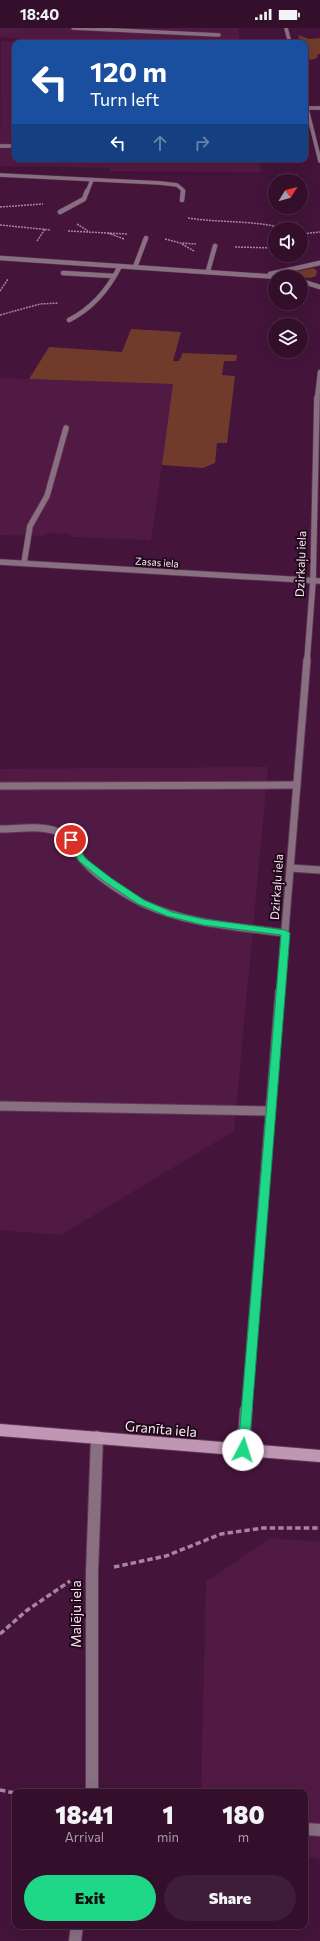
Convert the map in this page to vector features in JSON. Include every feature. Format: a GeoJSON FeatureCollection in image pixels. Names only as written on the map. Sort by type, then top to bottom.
{"type":"FeatureCollection","features":[{"type":"Feature","properties":{"kind":"main road","name":"Granīta iela"},"geometry":{"type":"LineString","coordinates":[[0,1430],[320,1456]]}},
{"type":"Feature","properties":{"kind":"street"},"geometry":{"type":"LineString","coordinates":[[73,28],[219,36]]}},
{"type":"Feature","properties":{"kind":"street"},"geometry":{"type":"LineString","coordinates":[[286,28],[289,40]]}},
{"type":"Feature","properties":{"kind":"street"},"geometry":{"type":"LineString","coordinates":[[308,105],[320,108]]}},
{"type":"Feature","properties":{"kind":"street"},"geometry":{"type":"LineString","coordinates":[[308,112],[320,161]]}},
{"type":"Feature","properties":{"kind":"street"},"geometry":{"type":"LineString","coordinates":[[0,146],[12,146]]}},
{"type":"Feature","properties":{"kind":"street"},"geometry":{"type":"LineString","coordinates":[[0,175],[153,182],[177,186],[183,190],[182,200]]}},
{"type":"Feature","properties":{"kind":"street"},"geometry":{"type":"LineString","coordinates":[[60,212],[84,199],[92,180]]}},
{"type":"Feature","properties":{"kind":"street"},"geometry":{"type":"LineString","coordinates":[[135,267],[146,238]]}},
{"type":"Feature","properties":{"kind":"street"},"geometry":{"type":"LineString","coordinates":[[208,271],[216,246]]}},
{"type":"Feature","properties":{"kind":"street"},"geometry":{"type":"LineString","coordinates":[[0,258],[266,275],[320,263]]}},
{"type":"Feature","properties":{"kind":"street"},"geometry":{"type":"LineString","coordinates":[[69,320],[95,304],[120,266]]}},
{"type":"Feature","properties":{"kind":"street"},"geometry":{"type":"LineString","coordinates":[[63,273],[114,276]]}},
{"type":"Feature","properties":{"kind":"street"},"geometry":{"type":"LineString","coordinates":[[308,283],[320,287]]}},
{"type":"Feature","properties":{"kind":"street","name":"Dzirkaļu iela"},"geometry":{"type":"LineString","coordinates":[[243,1450],[297,784],[316,581],[317,403],[320,372]]}},
{"type":"Feature","properties":{"kind":"street"},"geometry":{"type":"LineString","coordinates":[[24,563],[30,526],[47,496],[66,428]]}},
{"type":"Feature","properties":{"kind":"street","name":"Zasas iela"},"geometry":{"type":"LineString","coordinates":[[0,562],[316,581]]}},
{"type":"Feature","properties":{"kind":"street"},"geometry":{"type":"LineString","coordinates":[[0,786],[297,784]]}},
{"type":"Feature","properties":{"kind":"street"},"geometry":{"type":"LineString","coordinates":[[0,829],[44,830],[64,834],[71,840],[82,859],[108,880],[141,902],[170,914],[203,922],[285,933]]}},
{"type":"Feature","properties":{"kind":"street"},"geometry":{"type":"LineString","coordinates":[[290,868],[320,870]]}},
{"type":"Feature","properties":{"kind":"street"},"geometry":{"type":"LineString","coordinates":[[0,1106],[271,1111]]}},
{"type":"Feature","properties":{"kind":"street","name":"Malēju iela"},"geometry":{"type":"LineString","coordinates":[[92,1789],[92,1572],[97,1437]]}},
{"type":"Feature","properties":{"kind":"street"},"geometry":{"type":"LineString","coordinates":[[308,1829],[320,1830]]}},
{"type":"Feature","properties":{"kind":"street"},"geometry":{"type":"LineString","coordinates":[[75,1941],[77,1929]]}},
{"type":"Feature","properties":{"kind":"path"},"geometry":{"type":"LineString","coordinates":[[182,200],[175,208],[178,214],[189,219],[268,225]]}},
{"type":"Feature","properties":{"kind":"path"},"geometry":{"type":"LineString","coordinates":[[0,206],[76,203]]}},
{"type":"Feature","properties":{"kind":"path"},"geometry":{"type":"LineString","coordinates":[[24,260],[52,216],[60,212]]}},
{"type":"Feature","properties":{"kind":"path"},"geometry":{"type":"LineString","coordinates":[[0,225],[52,230]]}},
{"type":"Feature","properties":{"kind":"path"},"geometry":{"type":"LineString","coordinates":[[67,230],[127,234]]}},
{"type":"Feature","properties":{"kind":"path"},"geometry":{"type":"LineString","coordinates":[[106,232],[126,240]]}},
{"type":"Feature","properties":{"kind":"path"},"geometry":{"type":"LineString","coordinates":[[308,233],[320,232]]}},
{"type":"Feature","properties":{"kind":"path"},"geometry":{"type":"LineString","coordinates":[[158,237],[180,243],[268,248]]}},
{"type":"Feature","properties":{"kind":"path"},"geometry":{"type":"LineString","coordinates":[[0,315],[40,304],[61,302]]}},
{"type":"Feature","properties":{"kind":"path"},"geometry":{"type":"LineString","coordinates":[[0,1634],[26,1611],[67,1582],[92,1572],[166,1556],[221,1534],[264,1528],[320,1528]]}},
{"type":"Feature","properties":{"kind":"path"},"geometry":{"type":"LineString","coordinates":[[0,1790],[12,1792]]}},
{"type":"Feature","properties":{"kind":"shaded area"},"geometry":{"type":"Polygon","coordinates":[[[0,28],[238,28],[240,40],[32,40],[0,37],[0,28]]]}},
{"type":"Feature","properties":{"kind":"shaded area"},"geometry":{"type":"Polygon","coordinates":[[[298,35],[309,39],[320,38],[320,54],[318,54],[317,58],[311,60],[308,58],[308,40],[300,40],[298,35]]]}},
{"type":"Feature","properties":{"kind":"shaded area"},"geometry":{"type":"Polygon","coordinates":[[[1,41],[12,42],[12,162],[264,163],[260,163],[261,172],[110,171],[110,168],[0,166],[1,41]]]}},
{"type":"Feature","properties":{"kind":"shaded area"},"geometry":{"type":"Polygon","coordinates":[[[313,268],[317,271],[316,276],[308,278],[308,270],[304,270],[313,268]]]}},
{"type":"Feature","properties":{"kind":"shaded area"},"geometry":{"type":"Polygon","coordinates":[[[131,329],[181,332],[173,361],[179,361],[183,353],[237,355],[236,361],[224,361],[222,375],[235,376],[227,443],[217,443],[215,463],[203,468],[162,465],[173,384],[29,379],[49,347],[122,352],[131,329]]]}},
{"type":"Feature","properties":{"kind":"shaded area"},"geometry":{"type":"Polygon","coordinates":[[[0,378],[174,384],[151,540],[72,537],[68,534],[51,533],[42,536],[0,535],[0,378]]]}},
{"type":"Feature","properties":{"kind":"shaded area"},"geometry":{"type":"Polygon","coordinates":[[[268,767],[234,1131],[61,1235],[0,1230],[0,769],[268,767]]]}},
{"type":"Feature","properties":{"kind":"shaded area"},"geometry":{"type":"Polygon","coordinates":[[[270,1538],[320,1542],[320,1859],[308,1857],[308,1789],[201,1789],[206,1582],[270,1538]]]}},
{"type":"Feature","properties":{"kind":"route"},"geometry":{"type":"LineString","coordinates":[[71,840],[82,859],[108,880],[141,902],[170,914],[203,922],[285,933],[243,1450]]}}]}
